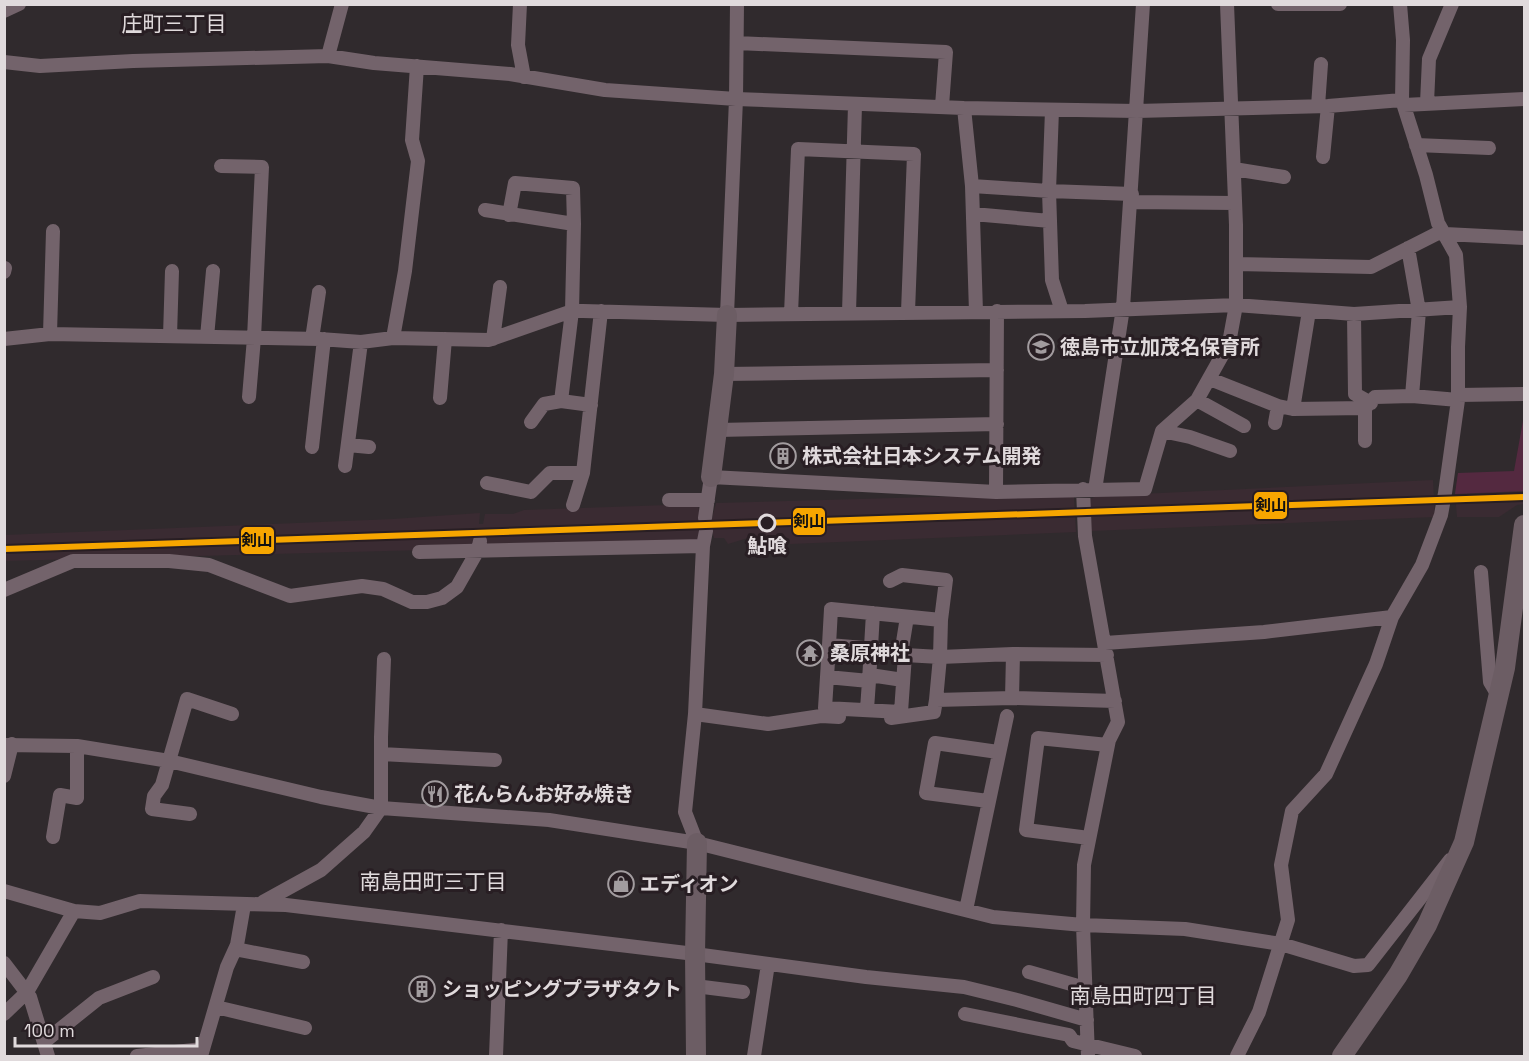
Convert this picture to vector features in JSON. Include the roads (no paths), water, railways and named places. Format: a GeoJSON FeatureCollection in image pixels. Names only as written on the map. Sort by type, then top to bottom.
{"type":"FeatureCollection","features":[{"type":"Feature","properties":{"kind":"street"},"geometry":{"type":"LineString","coordinates":[[4,11],[19,4]]}},
{"type":"Feature","properties":{"kind":"street"},"geometry":{"type":"LineString","coordinates":[[328,56],[342,4]]}},
{"type":"Feature","properties":{"kind":"street"},"geometry":{"type":"LineString","coordinates":[[520,4],[518,45],[524,77]]}},
{"type":"Feature","properties":{"kind":"street"},"geometry":{"type":"LineString","coordinates":[[696,1056],[697,843],[685,812],[695,714],[703,546],[724,374],[736,99],[737,4]]}},
{"type":"Feature","properties":{"kind":"street"},"geometry":{"type":"LineString","coordinates":[[1088,1050],[1083,926],[1084,865],[1108,745],[1118,722],[1084,536],[1089,489],[1123,308],[1143,4]]}},
{"type":"Feature","properties":{"kind":"street"},"geometry":{"type":"LineString","coordinates":[[711,477],[996,492],[1145,489],[1162,431],[1197,400],[1209,380],[1228,343],[1236,305],[1234,169],[1227,4]]}},
{"type":"Feature","properties":{"kind":"street"},"geometry":{"type":"LineString","coordinates":[[1278,4],[1340,4]]}},
{"type":"Feature","properties":{"kind":"street"},"geometry":{"type":"LineString","coordinates":[[1238,1056],[1258,1012],[1288,920],[1281,865],[1292,811],[1326,774],[1376,664],[1392,617],[1422,565],[1441,515],[1458,398],[1461,307],[1456,255],[1438,223],[1403,103],[1403,40],[1400,4]]}},
{"type":"Feature","properties":{"kind":"street"},"geometry":{"type":"LineString","coordinates":[[1427,103],[1429,59],[1452,4]]}},
{"type":"Feature","properties":{"kind":"street"},"geometry":{"type":"LineString","coordinates":[[737,43],[946,52],[942,106]]}},
{"type":"Feature","properties":{"kind":"street"},"geometry":{"type":"LineString","coordinates":[[4,62],[40,66],[328,56],[524,77],[605,90],[855,105],[964,108],[1137,111],[1524,99]]}},
{"type":"Feature","properties":{"kind":"street"},"geometry":{"type":"LineString","coordinates":[[1321,64],[1323,158]]}},
{"type":"Feature","properties":{"kind":"street"},"geometry":{"type":"LineString","coordinates":[[393,339],[405,271],[418,161],[412,140],[417,66]]}},
{"type":"Feature","properties":{"kind":"street"},"geometry":{"type":"LineString","coordinates":[[849,313],[855,105]]}},
{"type":"Feature","properties":{"kind":"street"},"geometry":{"type":"LineString","coordinates":[[964,108],[972,186],[976,312]]}},
{"type":"Feature","properties":{"kind":"street"},"geometry":{"type":"LineString","coordinates":[[1052,110],[1049,191],[1052,280],[1062,311]]}},
{"type":"Feature","properties":{"kind":"street"},"geometry":{"type":"LineString","coordinates":[[1416,145],[1489,148]]}},
{"type":"Feature","properties":{"kind":"street"},"geometry":{"type":"LineString","coordinates":[[792,314],[798,148],[914,154],[908,312]]}},
{"type":"Feature","properties":{"kind":"street"},"geometry":{"type":"LineString","coordinates":[[221,166],[262,167],[249,397]]}},
{"type":"Feature","properties":{"kind":"street"},"geometry":{"type":"LineString","coordinates":[[1234,169],[1284,177]]}},
{"type":"Feature","properties":{"kind":"street"},"geometry":{"type":"LineString","coordinates":[[509,214],[515,183],[573,188],[572,311],[561,401]]}},
{"type":"Feature","properties":{"kind":"street"},"geometry":{"type":"LineString","coordinates":[[972,186],[1235,203]]}},
{"type":"Feature","properties":{"kind":"street"},"geometry":{"type":"LineString","coordinates":[[485,210],[574,224]]}},
{"type":"Feature","properties":{"kind":"street"},"geometry":{"type":"LineString","coordinates":[[973,214],[1050,221]]}},
{"type":"Feature","properties":{"kind":"street"},"geometry":{"type":"LineString","coordinates":[[51,334],[53,231]]}},
{"type":"Feature","properties":{"kind":"street"},"geometry":{"type":"LineString","coordinates":[[1236,264],[1371,267],[1444,233],[1524,238]]}},
{"type":"Feature","properties":{"kind":"street"},"geometry":{"type":"LineString","coordinates":[[1408,248],[1419,311],[1412,396]]}},
{"type":"Feature","properties":{"kind":"street"},"geometry":{"type":"LineString","coordinates":[[170,336],[172,271]]}},
{"type":"Feature","properties":{"kind":"street"},"geometry":{"type":"LineString","coordinates":[[207,337],[213,271]]}},
{"type":"Feature","properties":{"kind":"street"},"geometry":{"type":"LineString","coordinates":[[493,339],[500,286]]}},
{"type":"Feature","properties":{"kind":"street"},"geometry":{"type":"LineString","coordinates":[[312,447],[319,292]]}},
{"type":"Feature","properties":{"kind":"street"},"geometry":{"type":"LineString","coordinates":[[4,339],[51,334],[318,339],[361,342],[393,339],[493,339],[572,311],[727,315],[1062,311],[1236,305],[1354,314],[1461,307]]}},
{"type":"Feature","properties":{"kind":"street"},"geometry":{"type":"LineString","coordinates":[[573,505],[583,473],[602,311]]}},
{"type":"Feature","properties":{"kind":"street"},"geometry":{"type":"LineString","coordinates":[[996,492],[997,311]]}},
{"type":"Feature","properties":{"kind":"street"},"geometry":{"type":"LineString","coordinates":[[1293,409],[1309,311]]}},
{"type":"Feature","properties":{"kind":"street"},"geometry":{"type":"LineString","coordinates":[[1354,314],[1355,394],[1368,405]]}},
{"type":"Feature","properties":{"kind":"street"},"geometry":{"type":"LineString","coordinates":[[440,398],[445,339]]}},
{"type":"Feature","properties":{"kind":"street"},"geometry":{"type":"LineString","coordinates":[[345,466],[361,342]]}},
{"type":"Feature","properties":{"kind":"street"},"geometry":{"type":"LineString","coordinates":[[724,374],[997,370]]}},
{"type":"Feature","properties":{"kind":"street"},"geometry":{"type":"LineString","coordinates":[[1209,380],[1278,406],[1293,409],[1368,405]]}},
{"type":"Feature","properties":{"kind":"street"},"geometry":{"type":"LineString","coordinates":[[1365,441],[1368,405],[1375,398],[1412,396],[1458,398],[1524,394]]}},
{"type":"Feature","properties":{"kind":"street"},"geometry":{"type":"LineString","coordinates":[[1197,400],[1244,426]]}},
{"type":"Feature","properties":{"kind":"street"},"geometry":{"type":"LineString","coordinates":[[531,422],[544,404],[561,401],[591,405]]}},
{"type":"Feature","properties":{"kind":"street"},"geometry":{"type":"LineString","coordinates":[[1275,423],[1278,406]]}},
{"type":"Feature","properties":{"kind":"street"},"geometry":{"type":"LineString","coordinates":[[718,430],[997,424]]}},
{"type":"Feature","properties":{"kind":"street"},"geometry":{"type":"LineString","coordinates":[[1162,431],[1190,437],[1230,451]]}},
{"type":"Feature","properties":{"kind":"street"},"geometry":{"type":"LineString","coordinates":[[348,445],[369,447]]}},
{"type":"Feature","properties":{"kind":"street"},"geometry":{"type":"LineString","coordinates":[[487,483],[531,492],[550,473],[583,473]]}},
{"type":"Feature","properties":{"kind":"street"},"geometry":{"type":"LineString","coordinates":[[669,500],[708,500]]}},
{"type":"Feature","properties":{"kind":"street"},"geometry":{"type":"LineString","coordinates":[[1342,1056],[1398,975],[1427,925],[1464,842],[1499,697],[1524,525]]}},
{"type":"Feature","properties":{"kind":"street"},"geometry":{"type":"LineString","coordinates":[[419,552],[479,546],[703,546]]}},
{"type":"Feature","properties":{"kind":"street"},"geometry":{"type":"LineString","coordinates":[[4,590],[73,561],[169,561],[209,565],[290,596],[362,586],[383,589],[412,602],[428,602],[442,598],[457,587],[479,546]]}},
{"type":"Feature","properties":{"kind":"street"},"geometry":{"type":"LineString","coordinates":[[1481,572],[1490,682],[1499,697]]}},
{"type":"Feature","properties":{"kind":"street"},"geometry":{"type":"LineString","coordinates":[[695,714],[768,724],[821,716],[889,718],[934,712],[946,580],[902,574],[890,581]]}},
{"type":"Feature","properties":{"kind":"street"},"geometry":{"type":"LineString","coordinates":[[908,617],[903,654],[901,712],[825,708],[831,609],[941,620]]}},
{"type":"Feature","properties":{"kind":"street"},"geometry":{"type":"LineString","coordinates":[[867,709],[873,613]]}},
{"type":"Feature","properties":{"kind":"street"},"geometry":{"type":"LineString","coordinates":[[829,645],[940,657],[1013,654],[1106,649],[1392,617]]}},
{"type":"Feature","properties":{"kind":"street"},"geometry":{"type":"LineString","coordinates":[[1012,698],[1013,654]]}},
{"type":"Feature","properties":{"kind":"street"},"geometry":{"type":"LineString","coordinates":[[258,904],[274,898],[321,870],[364,832],[381,808],[384,659]]}},
{"type":"Feature","properties":{"kind":"street"},"geometry":{"type":"LineString","coordinates":[[827,677],[903,680]]}},
{"type":"Feature","properties":{"kind":"street"},"geometry":{"type":"LineString","coordinates":[[936,700],[1012,698],[1115,701]]}},
{"type":"Feature","properties":{"kind":"street"},"geometry":{"type":"LineString","coordinates":[[190,814],[152,809],[154,796],[162,785],[187,699],[232,714]]}},
{"type":"Feature","properties":{"kind":"street"},"geometry":{"type":"LineString","coordinates":[[966,910],[1007,716]]}},
{"type":"Feature","properties":{"kind":"street"},"geometry":{"type":"LineString","coordinates":[[1089,838],[1026,830],[1038,738],[1108,745]]}},
{"type":"Feature","properties":{"kind":"street"},"geometry":{"type":"LineString","coordinates":[[988,801],[926,793],[935,743],[998,752]]}},
{"type":"Feature","properties":{"kind":"street"},"geometry":{"type":"LineString","coordinates":[[4,776],[8,744],[76,746],[169,761],[321,797],[381,808],[549,820],[697,843],[993,917],[1083,926],[1185,929],[1281,944],[1354,966],[1368,965],[1464,842]]}},
{"type":"Feature","properties":{"kind":"street"},"geometry":{"type":"LineString","coordinates":[[53,837],[60,795],[77,798],[76,746]]}},
{"type":"Feature","properties":{"kind":"street"},"geometry":{"type":"LineString","coordinates":[[381,754],[495,760]]}},
{"type":"Feature","properties":{"kind":"street"},"geometry":{"type":"LineString","coordinates":[[4,891],[74,910],[100,913],[140,901],[244,905],[286,904],[866,977],[964,987],[1086,1020]]}},
{"type":"Feature","properties":{"kind":"street"},"geometry":{"type":"LineString","coordinates":[[136,1056],[202,1053],[227,967],[235,949],[244,905]]}},
{"type":"Feature","properties":{"kind":"street"},"geometry":{"type":"LineString","coordinates":[[4,1014],[27,992],[74,910]]}},
{"type":"Feature","properties":{"kind":"street"},"geometry":{"type":"LineString","coordinates":[[496,1056],[501,930]]}},
{"type":"Feature","properties":{"kind":"street"},"geometry":{"type":"LineString","coordinates":[[235,949],[303,962]]}},
{"type":"Feature","properties":{"kind":"street"},"geometry":{"type":"LineString","coordinates":[[4,963],[30,997],[48,1056]]}},
{"type":"Feature","properties":{"kind":"street"},"geometry":{"type":"LineString","coordinates":[[754,1056],[768,964]]}},
{"type":"Feature","properties":{"kind":"street"},"geometry":{"type":"LineString","coordinates":[[1029,972],[1085,988]]}},
{"type":"Feature","properties":{"kind":"street"},"geometry":{"type":"LineString","coordinates":[[44,1042],[99,998],[153,976]]}},
{"type":"Feature","properties":{"kind":"street"},"geometry":{"type":"LineString","coordinates":[[695,986],[743,992]]}},
{"type":"Feature","properties":{"kind":"street"},"geometry":{"type":"LineString","coordinates":[[216,1007],[305,1028]]}},
{"type":"Feature","properties":{"kind":"street"},"geometry":{"type":"LineString","coordinates":[[965,1014],[1069,1035],[1073,1041],[1088,1050],[1135,1056]]}},
{"type":"Feature","properties":{"kind":"place","name":"徳島市立加茂名保育所"},"geometry":{"type":"Point","coordinates":[1041,347]}},
{"type":"Feature","properties":{"kind":"place","name":"株式会社日本システム開発"},"geometry":{"type":"Point","coordinates":[783,456]}},
{"type":"Feature","properties":{"kind":"place","name":"鮎喰"},"geometry":{"type":"Point","coordinates":[767,523]}},
{"type":"Feature","properties":{"kind":"place","name":"桑原神社"},"geometry":{"type":"Point","coordinates":[810,653]}},
{"type":"Feature","properties":{"kind":"place","name":"花んらんお好み焼き"},"geometry":{"type":"Point","coordinates":[435,794]}},
{"type":"Feature","properties":{"kind":"place","name":"エディオン"},"geometry":{"type":"Point","coordinates":[621,884]}},
{"type":"Feature","properties":{"kind":"place","name":"ショッピングプラザタクト"},"geometry":{"type":"Point","coordinates":[422,989]}},
{"type":"Feature","properties":{"kind":"district","name":"庄町三丁目"},"geometry":{"type":"Point","coordinates":[174,23]}},
{"type":"Feature","properties":{"kind":"district","name":"南島田町三丁目"},"geometry":{"type":"Point","coordinates":[433,881]}},
{"type":"Feature","properties":{"kind":"district","name":"南島田町四丁目"},"geometry":{"type":"Point","coordinates":[1143,995]}}]}
